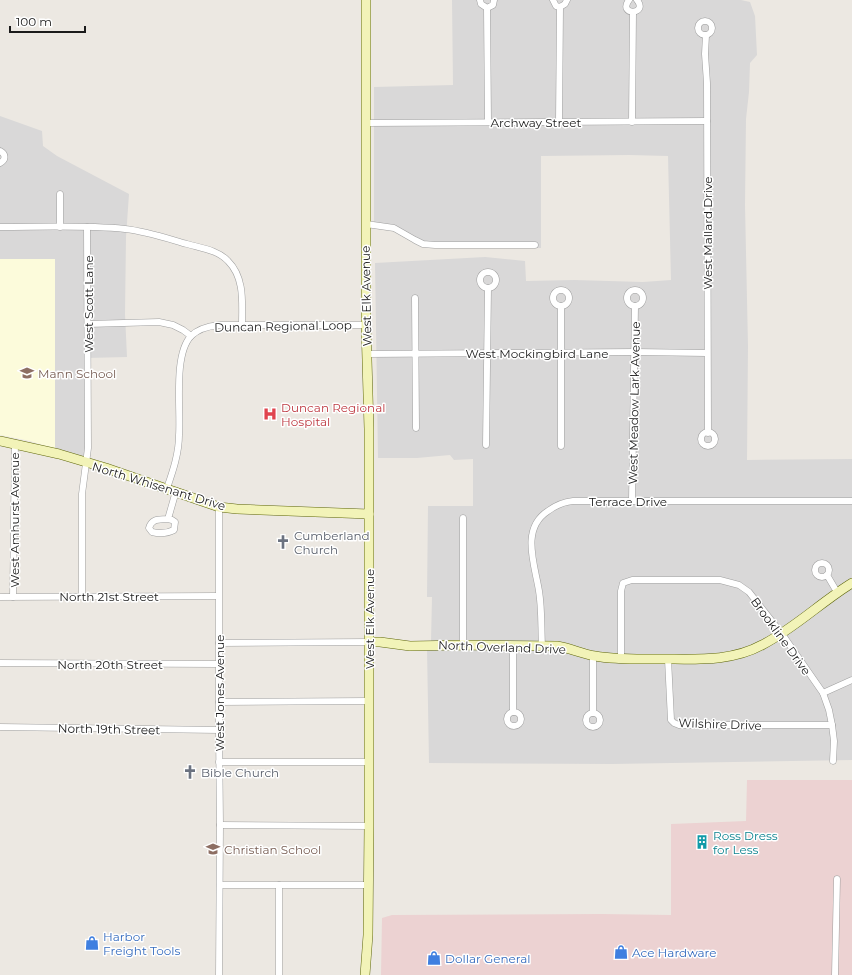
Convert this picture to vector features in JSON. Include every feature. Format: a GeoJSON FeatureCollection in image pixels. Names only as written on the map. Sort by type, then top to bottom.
{"type":"FeatureCollection","features":[{"type":"Feature","properties":{"kind":"main road","name":"West Elk Avenue"},"geometry":{"type":"LineString","coordinates":[[366,0],[366,325],[369,429],[369,826],[366,975]]}},
{"type":"Feature","properties":{"kind":"main road","name":"North Whisenant Drive"},"geometry":{"type":"LineString","coordinates":[[0,441],[15,443],[60,454],[219,506],[238,509],[369,514]]}},
{"type":"Feature","properties":{"kind":"main road","name":"North Overland Drive"},"geometry":{"type":"LineString","coordinates":[[368,642],[410,646],[542,646],[568,648],[593,656],[621,659],[724,658],[746,653],[762,646],[782,634],[852,582]]}},
{"type":"Feature","properties":{"kind":"street"},"geometry":{"type":"LineString","coordinates":[[480,0],[481,4],[487,8]]}},
{"type":"Feature","properties":{"kind":"street"},"geometry":{"type":"LineString","coordinates":[[487,8],[493,5],[494,0]]}},
{"type":"Feature","properties":{"kind":"street"},"geometry":{"type":"LineString","coordinates":[[553,0],[556,6],[560,7]]}},
{"type":"Feature","properties":{"kind":"street"},"geometry":{"type":"LineString","coordinates":[[560,7],[565,4],[567,0]]}},
{"type":"Feature","properties":{"kind":"street"},"geometry":{"type":"LineString","coordinates":[[629,0],[626,3],[626,7],[629,11],[633,12]]}},
{"type":"Feature","properties":{"kind":"street"},"geometry":{"type":"LineString","coordinates":[[633,12],[637,11],[640,7],[637,0]]}},
{"type":"Feature","properties":{"kind":"street"},"geometry":{"type":"LineString","coordinates":[[559,122],[560,7]]}},
{"type":"Feature","properties":{"kind":"street"},"geometry":{"type":"LineString","coordinates":[[487,8],[488,122]]}},
{"type":"Feature","properties":{"kind":"street"},"geometry":{"type":"LineString","coordinates":[[632,122],[633,12]]}},
{"type":"Feature","properties":{"kind":"street","name":"West Mallard Drive"},"geometry":{"type":"LineString","coordinates":[[706,34],[708,432]]}},
{"type":"Feature","properties":{"kind":"street","name":"Archway Street"},"geometry":{"type":"LineString","coordinates":[[366,123],[707,121]]}},
{"type":"Feature","properties":{"kind":"street"},"geometry":{"type":"LineString","coordinates":[[0,151],[3,152],[5,156],[4,161],[0,163]]}},
{"type":"Feature","properties":{"kind":"street"},"geometry":{"type":"LineString","coordinates":[[60,194],[60,227]]}},
{"type":"Feature","properties":{"kind":"street"},"geometry":{"type":"LineString","coordinates":[[366,224],[394,228],[419,242],[435,245],[535,246]]}},
{"type":"Feature","properties":{"kind":"street"},"geometry":{"type":"LineString","coordinates":[[0,227],[87,227],[126,229],[207,249],[219,254],[228,261],[239,278],[242,289],[242,324]]}},
{"type":"Feature","properties":{"kind":"street","name":"West Scott Lane"},"geometry":{"type":"LineString","coordinates":[[82,596],[82,494],[88,448],[87,227]]}},
{"type":"Feature","properties":{"kind":"street"},"geometry":{"type":"LineString","coordinates":[[486,445],[488,288]]}},
{"type":"Feature","properties":{"kind":"street"},"geometry":{"type":"LineString","coordinates":[[415,298],[416,428]]}},
{"type":"Feature","properties":{"kind":"street"},"geometry":{"type":"LineString","coordinates":[[560,446],[561,306]]}},
{"type":"Feature","properties":{"kind":"street","name":"West Meadow Lark Avenue"},"geometry":{"type":"LineString","coordinates":[[632,501],[635,306]]}},
{"type":"Feature","properties":{"kind":"street"},"geometry":{"type":"LineString","coordinates":[[88,324],[159,322],[173,325],[191,336],[182,352],[180,365],[179,436],[168,519]]}},
{"type":"Feature","properties":{"kind":"street","name":"Duncan Regional Loop"},"geometry":{"type":"LineString","coordinates":[[191,336],[209,326],[242,324],[366,325]]}},
{"type":"Feature","properties":{"kind":"street","name":"West Mockingbird Lane"},"geometry":{"type":"LineString","coordinates":[[367,354],[635,352],[707,353]]}},
{"type":"Feature","properties":{"kind":"street","name":"West Amhurst Avenue"},"geometry":{"type":"LineString","coordinates":[[14,597],[15,443]]}},
{"type":"Feature","properties":{"kind":"street","name":"Terrace Drive"},"geometry":{"type":"LineString","coordinates":[[542,646],[539,591],[532,559],[531,544],[533,531],[537,521],[544,513],[563,502],[852,501]]}},
{"type":"Feature","properties":{"kind":"street","name":"West Jones Avenue"},"geometry":{"type":"LineString","coordinates":[[219,506],[219,975]]}},
{"type":"Feature","properties":{"kind":"street"},"geometry":{"type":"LineString","coordinates":[[463,518],[463,645]]}},
{"type":"Feature","properties":{"kind":"street"},"geometry":{"type":"LineString","coordinates":[[827,575],[837,592]]}},
{"type":"Feature","properties":{"kind":"street","name":"Brookline Drive"},"geometry":{"type":"LineString","coordinates":[[621,659],[621,591],[624,583],[632,580],[720,580],[739,585],[749,592],[782,634],[823,693],[832,725],[834,741],[833,761]]}},
{"type":"Feature","properties":{"kind":"street","name":"North 21st Street"},"geometry":{"type":"LineString","coordinates":[[0,597],[218,596]]}},
{"type":"Feature","properties":{"kind":"street"},"geometry":{"type":"LineString","coordinates":[[220,643],[368,642]]}},
{"type":"Feature","properties":{"kind":"street"},"geometry":{"type":"LineString","coordinates":[[513,645],[513,712]]}},
{"type":"Feature","properties":{"kind":"street"},"geometry":{"type":"LineString","coordinates":[[593,656],[593,713]]}},
{"type":"Feature","properties":{"kind":"street","name":"Wilshire Drive"},"geometry":{"type":"LineString","coordinates":[[668,659],[671,720],[674,723],[679,725],[832,725]]}},
{"type":"Feature","properties":{"kind":"street","name":"North 20th Street"},"geometry":{"type":"LineString","coordinates":[[0,663],[220,664]]}},
{"type":"Feature","properties":{"kind":"street"},"geometry":{"type":"LineString","coordinates":[[823,693],[852,680]]}},
{"type":"Feature","properties":{"kind":"street"},"geometry":{"type":"LineString","coordinates":[[219,702],[368,701]]}},
{"type":"Feature","properties":{"kind":"street","name":"North 19th Street"},"geometry":{"type":"LineString","coordinates":[[0,728],[219,730]]}},
{"type":"Feature","properties":{"kind":"street"},"geometry":{"type":"LineString","coordinates":[[220,762],[369,762]]}},
{"type":"Feature","properties":{"kind":"street"},"geometry":{"type":"LineString","coordinates":[[220,825],[369,826]]}},
{"type":"Feature","properties":{"kind":"street"},"geometry":{"type":"LineString","coordinates":[[836,975],[837,879]]}},
{"type":"Feature","properties":{"kind":"street"},"geometry":{"type":"LineString","coordinates":[[220,885],[368,885]]}},
{"type":"Feature","properties":{"kind":"street"},"geometry":{"type":"LineString","coordinates":[[279,885],[279,975]]}},
{"type":"Feature","properties":{"kind":"shaded area"},"geometry":{"type":"Polygon","coordinates":[[[452,0],[741,0],[750,2],[755,16],[757,55],[750,63],[746,119],[745,205],[748,346],[747,460],[852,459],[852,760],[612,764],[429,763],[427,648],[431,641],[432,597],[427,597],[428,506],[473,506],[473,459],[454,460],[450,455],[417,458],[378,458],[375,263],[485,257],[525,261],[526,281],[574,280],[643,282],[671,280],[668,156],[541,156],[541,248],[428,248],[416,244],[393,231],[382,228],[374,229],[374,87],[453,85],[452,0]]]}},
{"type":"Feature","properties":{"kind":"shaded area"},"geometry":{"type":"Polygon","coordinates":[[[0,116],[42,131],[43,146],[57,156],[129,194],[126,237],[125,314],[127,357],[86,358],[86,452],[83,456],[55,449],[55,259],[0,259],[0,116]]]}},
{"type":"Feature","properties":{"kind":"shaded area","name":"Mann School"},"geometry":{"type":"Polygon","coordinates":[[[0,259],[55,259],[55,449],[30,441],[0,435],[0,259]]]}},
{"type":"Feature","properties":{"kind":"shaded area"},"geometry":{"type":"Polygon","coordinates":[[[747,780],[852,780],[852,975],[381,975],[382,918],[392,915],[671,915],[671,824],[746,821],[747,780]]]}},
{"type":"Feature","properties":{"kind":"place","name":"Mann School"},"geometry":{"type":"Point","coordinates":[27,373]}},
{"type":"Feature","properties":{"kind":"place","name":"Duncan Regional Hospital"},"geometry":{"type":"Point","coordinates":[270,414]}},
{"type":"Feature","properties":{"kind":"place","name":"Cumberland Church"},"geometry":{"type":"Point","coordinates":[283,542]}},
{"type":"Feature","properties":{"kind":"place","name":"Bible Church"},"geometry":{"type":"Point","coordinates":[190,772]}},
{"type":"Feature","properties":{"kind":"place","name":"Ross Dress for Less"},"geometry":{"type":"Point","coordinates":[702,842]}},
{"type":"Feature","properties":{"kind":"place","name":"Christian School"},"geometry":{"type":"Point","coordinates":[213,849]}},
{"type":"Feature","properties":{"kind":"place","name":"Harbor Freight Tools"},"geometry":{"type":"Point","coordinates":[92,943]}},
{"type":"Feature","properties":{"kind":"place","name":"Ace Hardware"},"geometry":{"type":"Point","coordinates":[621,952]}},
{"type":"Feature","properties":{"kind":"place","name":"Dollar General"},"geometry":{"type":"Point","coordinates":[434,958]}}]}
